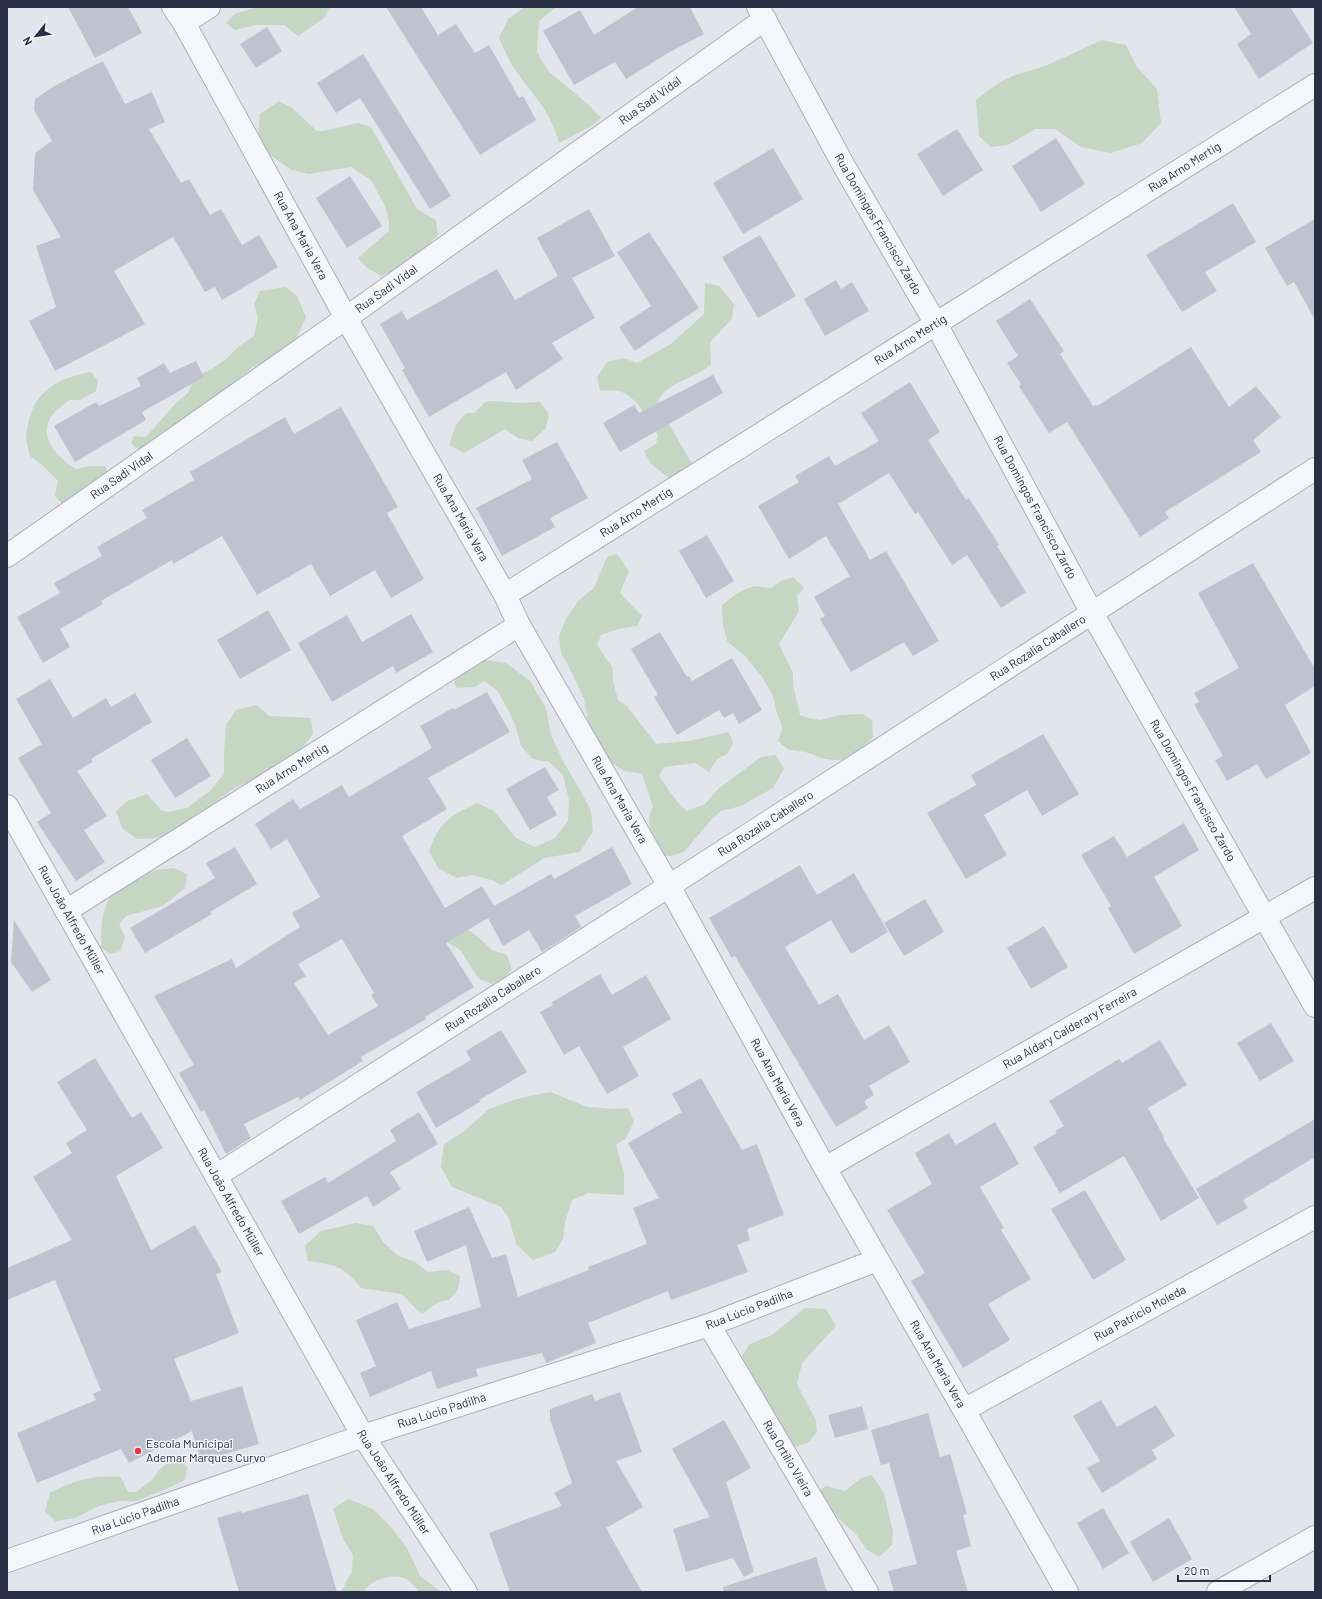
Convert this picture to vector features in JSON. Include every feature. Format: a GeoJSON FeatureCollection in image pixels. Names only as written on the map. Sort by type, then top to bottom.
{"type":"FeatureCollection","features":[{"type":"Feature","properties":{"kind":"street"},"geometry":{"type":"LineString","coordinates":[[178,15],[209,7]]}},
{"type":"Feature","properties":{"kind":"street","name":"Rua Sadi Vidal"},"geometry":{"type":"LineString","coordinates":[[7,556],[346,318],[761,13]]}},
{"type":"Feature","properties":{"kind":"street","name":"Rua Domingos Francisco Zardo"},"geometry":{"type":"LineString","coordinates":[[761,13],[844,166],[936,324],[1092,613],[1315,1006]]}},
{"type":"Feature","properties":{"kind":"street","name":"Rua Ana Maria Vera"},"geometry":{"type":"LineString","coordinates":[[178,15],[346,318],[505,595],[519,626],[669,886],[824,1168],[964,1410],[1066,1592]]}},
{"type":"Feature","properties":{"kind":"street","name":"Rua Arno Mertig"},"geometry":{"type":"LineString","coordinates":[[505,595],[1315,85]]}},
{"type":"Feature","properties":{"kind":"street","name":"Rua Rozalia Caballero"},"geometry":{"type":"LineString","coordinates":[[216,1176],[1315,469]]}},
{"type":"Feature","properties":{"kind":"street","name":"Rua Arno Mertig"},"geometry":{"type":"LineString","coordinates":[[66,911],[519,626]]}},
{"type":"Feature","properties":{"kind":"street","name":"Rua João Alfredo Müller"},"geometry":{"type":"LineString","coordinates":[[7,806],[363,1436],[466,1592]]}},
{"type":"Feature","properties":{"kind":"street","name":"Rua Aldary Calderary Ferreira"},"geometry":{"type":"LineString","coordinates":[[824,1168],[1315,888]]}},
{"type":"Feature","properties":{"kind":"street","name":"Rua Patricio Moleda"},"geometry":{"type":"LineString","coordinates":[[964,1410],[1315,1217]]}},
{"type":"Feature","properties":{"kind":"street","name":"Rua Lúcio Padilha"},"geometry":{"type":"LineString","coordinates":[[7,1561],[363,1436],[709,1326],[877,1260]]}},
{"type":"Feature","properties":{"kind":"street","name":"Rua Ortílio Vieira"},"geometry":{"type":"LineString","coordinates":[[709,1326],[867,1592]]}},
{"type":"Feature","properties":{"kind":"street"},"geometry":{"type":"LineString","coordinates":[[1218,1592],[1315,1537]]}},
{"type":"Feature","properties":{"kind":"green space"},"geometry":{"type":"Polygon","coordinates":[[[258,7],[330,7],[324,18],[298,36],[284,25],[255,25],[235,30],[226,23],[235,14],[258,7]]]}},
{"type":"Feature","properties":{"kind":"green space"},"geometry":{"type":"Polygon","coordinates":[[[525,7],[556,7],[539,21],[537,52],[548,71],[590,106],[601,118],[591,126],[559,143],[556,132],[547,113],[513,67],[499,38],[508,19],[525,7]]]}},
{"type":"Feature","properties":{"kind":"green space"},"geometry":{"type":"Polygon","coordinates":[[[1102,40],[1126,45],[1136,66],[1157,89],[1161,123],[1142,143],[1110,153],[1081,147],[1055,129],[1035,129],[1008,145],[991,147],[979,136],[976,100],[997,84],[1015,75],[1045,66],[1102,40]]]}},
{"type":"Feature","properties":{"kind":"green space"},"geometry":{"type":"Polygon","coordinates":[[[279,101],[292,108],[317,131],[358,123],[371,127],[417,209],[436,220],[438,235],[404,267],[381,276],[366,267],[358,258],[389,231],[389,222],[385,206],[371,180],[351,167],[309,174],[292,170],[270,155],[258,136],[260,114],[279,101]]]}},
{"type":"Feature","properties":{"kind":"green space"},"geometry":{"type":"Polygon","coordinates":[[[705,283],[719,286],[734,304],[732,319],[710,342],[711,364],[698,373],[669,388],[658,400],[666,419],[694,467],[682,476],[669,478],[651,464],[644,451],[656,444],[658,435],[642,409],[631,398],[619,391],[600,390],[597,378],[607,362],[624,358],[637,363],[671,344],[704,314],[705,283]]]}},
{"type":"Feature","properties":{"kind":"green space"},"geometry":{"type":"Polygon","coordinates":[[[286,287],[297,296],[306,317],[294,343],[275,357],[253,367],[231,385],[216,405],[140,451],[131,443],[134,436],[146,437],[176,403],[188,393],[195,377],[212,369],[226,359],[238,347],[254,336],[258,317],[254,304],[260,291],[286,287]]]}},
{"type":"Feature","properties":{"kind":"green space"},"geometry":{"type":"Polygon","coordinates":[[[91,372],[98,381],[96,391],[80,400],[69,400],[55,412],[48,422],[48,438],[51,446],[62,459],[76,469],[91,466],[105,466],[108,472],[63,505],[55,496],[58,481],[41,464],[30,456],[26,439],[27,428],[31,413],[42,394],[59,382],[91,372]]]}},
{"type":"Feature","properties":{"kind":"green space"},"geometry":{"type":"Polygon","coordinates":[[[485,402],[521,403],[540,402],[549,414],[546,428],[532,441],[518,438],[505,429],[464,453],[449,445],[456,425],[466,413],[474,413],[485,402]]]}},
{"type":"Feature","properties":{"kind":"green space"},"geometry":{"type":"Polygon","coordinates":[[[617,554],[629,571],[620,593],[642,616],[637,626],[618,629],[601,635],[597,645],[613,669],[613,681],[618,700],[627,706],[656,744],[689,741],[729,732],[733,743],[727,754],[717,759],[709,772],[695,763],[664,767],[659,776],[678,803],[687,811],[705,804],[718,789],[761,757],[776,755],[784,769],[773,788],[741,806],[721,811],[712,819],[684,852],[671,856],[658,855],[651,844],[649,817],[653,806],[642,774],[624,771],[607,760],[598,745],[588,721],[584,699],[561,653],[559,636],[566,619],[579,600],[594,588],[607,557],[617,554]]]}},
{"type":"Feature","properties":{"kind":"green space"},"geometry":{"type":"Polygon","coordinates":[[[793,577],[804,588],[797,596],[799,611],[779,644],[793,673],[793,685],[800,715],[820,720],[841,715],[862,714],[872,720],[873,737],[858,751],[841,760],[823,758],[805,752],[788,749],[778,741],[782,730],[773,696],[762,677],[746,657],[727,641],[723,626],[722,605],[737,593],[754,586],[771,588],[781,581],[793,577]]]}},
{"type":"Feature","properties":{"kind":"green space"},"geometry":{"type":"Polygon","coordinates":[[[485,660],[506,663],[530,681],[546,708],[551,735],[564,763],[591,811],[593,831],[580,852],[544,858],[502,885],[473,875],[457,878],[438,868],[429,851],[437,833],[442,826],[453,816],[477,803],[494,811],[516,838],[535,847],[555,838],[568,821],[569,800],[563,775],[549,762],[533,759],[521,746],[515,724],[497,690],[484,681],[475,687],[457,688],[454,682],[462,670],[485,660]]]}},
{"type":"Feature","properties":{"kind":"green space"},"geometry":{"type":"Polygon","coordinates":[[[257,705],[269,716],[311,718],[313,734],[299,752],[268,772],[233,789],[218,800],[207,816],[178,834],[137,839],[122,828],[116,811],[127,801],[147,794],[161,810],[168,812],[187,808],[210,791],[224,774],[226,725],[236,710],[257,705]]]}},
{"type":"Feature","properties":{"kind":"green space"},"geometry":{"type":"Polygon","coordinates":[[[174,868],[187,874],[185,888],[163,906],[126,916],[119,925],[125,937],[120,951],[110,954],[100,947],[102,944],[101,932],[104,913],[111,896],[118,889],[129,882],[146,874],[156,870],[174,868]]]}},
{"type":"Feature","properties":{"kind":"green space"},"geometry":{"type":"Polygon","coordinates":[[[462,926],[477,936],[492,950],[507,955],[512,969],[502,980],[492,984],[478,978],[460,950],[445,941],[462,926]]]}},
{"type":"Feature","properties":{"kind":"green space"},"geometry":{"type":"Polygon","coordinates":[[[550,1092],[588,1107],[613,1109],[628,1108],[634,1122],[625,1139],[616,1145],[624,1173],[624,1195],[588,1193],[572,1200],[565,1222],[563,1239],[555,1252],[533,1260],[516,1244],[509,1218],[501,1207],[452,1187],[441,1167],[444,1144],[463,1132],[489,1109],[517,1099],[550,1092]]]}},
{"type":"Feature","properties":{"kind":"green space"},"geometry":{"type":"Polygon","coordinates":[[[356,1223],[373,1226],[384,1243],[397,1255],[415,1262],[428,1272],[446,1270],[460,1276],[458,1290],[449,1300],[439,1302],[423,1313],[418,1311],[402,1294],[361,1288],[355,1280],[338,1267],[308,1261],[305,1246],[321,1231],[356,1223]]]}},
{"type":"Feature","properties":{"kind":"green space"},"geometry":{"type":"Polygon","coordinates":[[[805,1308],[826,1309],[836,1326],[802,1363],[797,1384],[816,1421],[817,1432],[809,1442],[795,1447],[783,1438],[739,1360],[750,1344],[772,1335],[805,1308]]]}},
{"type":"Feature","properties":{"kind":"green space"},"geometry":{"type":"Polygon","coordinates":[[[180,1457],[187,1467],[185,1480],[164,1490],[136,1501],[120,1501],[101,1505],[75,1518],[55,1521],[45,1511],[50,1493],[84,1479],[121,1477],[128,1492],[136,1492],[152,1480],[162,1467],[180,1457]]]}},
{"type":"Feature","properties":{"kind":"green space"},"geometry":{"type":"Polygon","coordinates":[[[872,1475],[884,1493],[893,1532],[892,1545],[879,1557],[866,1549],[857,1535],[813,1496],[826,1486],[845,1491],[861,1478],[872,1475]]]}},
{"type":"Feature","properties":{"kind":"green space"},"geometry":{"type":"Polygon","coordinates":[[[348,1499],[373,1509],[392,1528],[407,1548],[420,1576],[441,1592],[419,1592],[413,1585],[403,1578],[390,1577],[374,1582],[366,1588],[364,1592],[341,1592],[352,1571],[353,1555],[343,1539],[333,1509],[348,1499]]]}},
{"type":"Feature","properties":{"kind":"building"},"geometry":{"type":"Polygon","coordinates":[[[68,7],[128,7],[142,33],[95,58],[68,7]]]}},
{"type":"Feature","properties":{"kind":"building"},"geometry":{"type":"Polygon","coordinates":[[[386,7],[421,7],[438,35],[456,24],[475,53],[489,45],[519,98],[523,96],[536,120],[480,155],[386,7]]]}},
{"type":"Feature","properties":{"kind":"building"},"geometry":{"type":"Polygon","coordinates":[[[638,7],[690,7],[704,34],[668,53],[626,79],[615,62],[574,85],[543,31],[580,10],[594,35],[638,7]]]}},
{"type":"Feature","properties":{"kind":"building"},"geometry":{"type":"Polygon","coordinates":[[[1234,7],[1290,7],[1313,43],[1259,79],[1237,44],[1251,34],[1234,7]]]}},
{"type":"Feature","properties":{"kind":"building"},"geometry":{"type":"Polygon","coordinates":[[[267,27],[282,51],[256,68],[240,44],[267,27]]]}},
{"type":"Feature","properties":{"kind":"building"},"geometry":{"type":"Polygon","coordinates":[[[363,54],[451,196],[430,209],[360,98],[336,113],[317,83],[363,54]]]}},
{"type":"Feature","properties":{"kind":"building"},"geometry":{"type":"Polygon","coordinates":[[[103,61],[125,104],[152,92],[165,122],[149,129],[181,183],[189,179],[210,215],[221,209],[242,245],[259,235],[278,267],[222,300],[215,287],[205,292],[173,237],[114,271],[145,324],[55,371],[29,321],[56,307],[36,246],[61,237],[33,190],[35,153],[52,141],[34,110],[35,99],[56,85],[103,61]]]}},
{"type":"Feature","properties":{"kind":"building"},"geometry":{"type":"Polygon","coordinates":[[[957,129],[983,170],[943,196],[917,154],[957,129]]]}},
{"type":"Feature","properties":{"kind":"building"},"geometry":{"type":"Polygon","coordinates":[[[1056,138],[1085,184],[1041,212],[1012,166],[1056,138]]]}},
{"type":"Feature","properties":{"kind":"building"},"geometry":{"type":"Polygon","coordinates":[[[773,148],[803,199],[743,234],[713,183],[773,148]]]}},
{"type":"Feature","properties":{"kind":"building"},"geometry":{"type":"Polygon","coordinates":[[[350,176],[382,226],[347,248],[316,198],[350,176]]]}},
{"type":"Feature","properties":{"kind":"building"},"geometry":{"type":"Polygon","coordinates":[[[1233,203],[1256,242],[1205,272],[1217,291],[1182,312],[1146,255],[1233,203]]]}},
{"type":"Feature","properties":{"kind":"building"},"geometry":{"type":"Polygon","coordinates":[[[589,209],[615,256],[572,278],[595,318],[552,343],[563,359],[516,390],[506,372],[429,417],[402,370],[405,368],[380,324],[402,311],[407,320],[497,269],[515,300],[558,276],[537,238],[589,209]]]}},
{"type":"Feature","properties":{"kind":"building"},"geometry":{"type":"Polygon","coordinates":[[[1315,219],[1315,320],[1294,282],[1287,286],[1265,248],[1315,219]]]}},
{"type":"Feature","properties":{"kind":"building"},"geometry":{"type":"Polygon","coordinates":[[[649,232],[699,308],[635,351],[619,327],[651,306],[617,252],[649,232]]]}},
{"type":"Feature","properties":{"kind":"building"},"geometry":{"type":"Polygon","coordinates":[[[760,235],[796,296],[758,318],[722,257],[760,235]]]}},
{"type":"Feature","properties":{"kind":"building"},"geometry":{"type":"Polygon","coordinates":[[[836,280],[841,289],[852,282],[869,311],[825,336],[804,299],[836,280]]]}},
{"type":"Feature","properties":{"kind":"building"},"geometry":{"type":"Polygon","coordinates":[[[1030,299],[1064,351],[1060,354],[1093,406],[1097,406],[1191,347],[1229,407],[1256,386],[1281,417],[1253,440],[1261,452],[1165,512],[1169,518],[1140,537],[1067,422],[1049,433],[1019,386],[1021,384],[1007,363],[1018,356],[996,321],[1030,299]]]}},
{"type":"Feature","properties":{"kind":"building"},"geometry":{"type":"Polygon","coordinates":[[[196,361],[204,377],[142,412],[146,420],[75,462],[54,426],[96,402],[99,406],[141,386],[137,378],[164,363],[170,373],[196,361]]]}},
{"type":"Feature","properties":{"kind":"building"},"geometry":{"type":"Polygon","coordinates":[[[713,375],[723,393],[620,452],[603,423],[634,405],[639,413],[713,375]]]}},
{"type":"Feature","properties":{"kind":"building"},"geometry":{"type":"Polygon","coordinates":[[[910,382],[940,432],[928,440],[966,500],[969,498],[999,545],[997,546],[1026,592],[1001,608],[967,555],[952,565],[918,512],[915,514],[889,473],[838,504],[870,560],[886,551],[939,641],[913,656],[904,642],[851,672],[820,619],[825,616],[814,597],[850,576],[826,536],[789,559],[758,506],[799,482],[795,476],[829,456],[835,466],[879,441],[861,413],[910,382]]]}},
{"type":"Feature","properties":{"kind":"building"},"geometry":{"type":"Polygon","coordinates":[[[341,407],[398,507],[387,513],[424,579],[391,598],[375,570],[330,596],[311,564],[257,595],[222,536],[173,564],[172,560],[101,601],[103,604],[60,629],[70,647],[43,663],[17,617],[60,593],[54,583],[102,556],[97,547],[147,518],[142,510],[194,480],[190,472],[285,417],[294,434],[341,407]]]}},
{"type":"Feature","properties":{"kind":"building"},"geometry":{"type":"Polygon","coordinates":[[[557,442],[588,498],[550,518],[555,527],[502,556],[476,508],[532,479],[522,460],[557,442]]]}},
{"type":"Feature","properties":{"kind":"building"},"geometry":{"type":"Polygon","coordinates":[[[707,535],[734,581],[706,598],[679,551],[707,535]]]}},
{"type":"Feature","properties":{"kind":"building"},"geometry":{"type":"Polygon","coordinates":[[[1253,563],[1315,669],[1315,686],[1285,705],[1311,753],[1266,779],[1257,764],[1227,781],[1215,760],[1223,756],[1194,704],[1199,702],[1194,693],[1239,668],[1198,593],[1253,563]]]}},
{"type":"Feature","properties":{"kind":"building"},"geometry":{"type":"Polygon","coordinates":[[[268,610],[291,650],[240,679],[217,640],[268,610]]]}},
{"type":"Feature","properties":{"kind":"building"},"geometry":{"type":"Polygon","coordinates":[[[411,614],[433,652],[396,673],[393,666],[332,702],[298,643],[347,615],[362,642],[411,614]]]}},
{"type":"Feature","properties":{"kind":"building"},"geometry":{"type":"Polygon","coordinates":[[[660,632],[687,677],[689,676],[692,681],[732,658],[762,710],[739,724],[733,713],[724,718],[719,710],[677,735],[654,697],[658,695],[631,649],[660,632]]]}},
{"type":"Feature","properties":{"kind":"building"},"geometry":{"type":"Polygon","coordinates":[[[50,679],[73,718],[106,698],[111,707],[135,693],[152,722],[91,759],[93,762],[77,771],[107,816],[84,830],[105,862],[76,881],[37,822],[51,813],[18,758],[42,744],[16,699],[50,679]]]}},
{"type":"Feature","properties":{"kind":"building"},"geometry":{"type":"Polygon","coordinates":[[[487,692],[510,732],[428,778],[447,809],[402,836],[445,908],[482,886],[494,906],[551,874],[554,879],[612,847],[632,884],[575,916],[581,927],[542,952],[529,930],[503,946],[488,918],[446,943],[474,987],[425,1017],[426,1019],[361,1057],[363,1061],[300,1100],[298,1097],[244,1124],[251,1138],[226,1154],[204,1110],[201,1112],[179,1073],[194,1065],[154,996],[232,959],[236,968],[300,927],[292,913],[320,897],[287,839],[271,849],[255,824],[293,799],[300,809],[342,785],[349,797],[432,748],[420,726],[453,708],[454,710],[487,692]],[[342,939],[298,964],[306,976],[294,983],[328,1035],[378,1006],[371,995],[374,993],[342,939]]]}},
{"type":"Feature","properties":{"kind":"building"},"geometry":{"type":"Polygon","coordinates":[[[1043,734],[1079,794],[1042,816],[1027,790],[984,815],[1007,855],[966,879],[927,813],[976,785],[971,775],[1043,734]]]}},
{"type":"Feature","properties":{"kind":"building"},"geometry":{"type":"Polygon","coordinates":[[[187,738],[211,776],[175,798],[151,760],[187,738]]]}},
{"type":"Feature","properties":{"kind":"building"},"geometry":{"type":"Polygon","coordinates":[[[545,767],[559,790],[547,797],[557,815],[530,830],[506,789],[545,767]]]}},
{"type":"Feature","properties":{"kind":"building"},"geometry":{"type":"Polygon","coordinates":[[[1184,823],[1199,850],[1154,877],[1182,926],[1134,954],[1108,908],[1111,906],[1081,855],[1114,836],[1127,857],[1184,823]]]}},
{"type":"Feature","properties":{"kind":"building"},"geometry":{"type":"Polygon","coordinates":[[[235,847],[257,884],[210,912],[212,914],[145,953],[130,928],[215,878],[206,863],[235,847]]]}},
{"type":"Feature","properties":{"kind":"building"},"geometry":{"type":"Polygon","coordinates":[[[800,865],[817,895],[854,873],[888,932],[851,954],[831,920],[785,947],[819,1005],[838,994],[864,1040],[889,1025],[910,1062],[869,1086],[874,1095],[864,1101],[868,1108],[836,1127],[735,956],[732,958],[709,918],[800,865]]]}},
{"type":"Feature","properties":{"kind":"building"},"geometry":{"type":"Polygon","coordinates":[[[925,899],[944,932],[904,956],[884,923],[925,899]]]}},
{"type":"Feature","properties":{"kind":"building"},"geometry":{"type":"Polygon","coordinates":[[[14,920],[51,980],[32,992],[11,962],[14,920]]]}},
{"type":"Feature","properties":{"kind":"building"},"geometry":{"type":"Polygon","coordinates":[[[1044,926],[1068,967],[1031,989],[1007,948],[1044,926]]]}},
{"type":"Feature","properties":{"kind":"building"},"geometry":{"type":"Polygon","coordinates":[[[600,974],[612,995],[646,975],[671,1019],[623,1047],[639,1076],[607,1094],[579,1046],[564,1055],[540,1012],[553,1005],[552,1002],[600,974]]]}},
{"type":"Feature","properties":{"kind":"building"},"geometry":{"type":"Polygon","coordinates":[[[1271,1023],[1294,1061],[1260,1081],[1237,1043],[1271,1023]]]}},
{"type":"Feature","properties":{"kind":"building"},"geometry":{"type":"Polygon","coordinates":[[[501,1030],[527,1072],[479,1100],[480,1102],[436,1128],[416,1092],[471,1060],[466,1051],[501,1030]]]}},
{"type":"Feature","properties":{"kind":"building"},"geometry":{"type":"Polygon","coordinates":[[[1160,1040],[1187,1085],[1148,1108],[1164,1137],[1163,1138],[1199,1198],[1161,1221],[1124,1156],[1060,1193],[1033,1147],[1057,1133],[1055,1131],[1064,1126],[1049,1101],[1119,1059],[1122,1063],[1160,1040]]]}},
{"type":"Feature","properties":{"kind":"building"},"geometry":{"type":"Polygon","coordinates":[[[95,1058],[132,1118],[141,1112],[163,1148],[116,1176],[151,1250],[195,1225],[222,1272],[216,1274],[239,1333],[174,1359],[191,1401],[242,1386],[259,1444],[201,1461],[192,1431],[129,1463],[121,1449],[37,1483],[17,1433],[96,1400],[93,1394],[101,1390],[55,1280],[7,1300],[7,1268],[72,1240],[33,1177],[72,1153],[66,1143],[87,1130],[57,1082],[95,1058]]]}},
{"type":"Feature","properties":{"kind":"building"},"geometry":{"type":"Polygon","coordinates":[[[701,1078],[742,1150],[757,1144],[784,1215],[747,1229],[750,1240],[737,1245],[748,1272],[671,1300],[668,1291],[588,1323],[596,1343],[546,1363],[542,1353],[476,1369],[478,1376],[437,1389],[431,1371],[370,1397],[360,1373],[376,1366],[356,1320],[397,1302],[409,1329],[481,1307],[466,1245],[427,1262],[414,1231],[469,1207],[492,1258],[506,1254],[518,1297],[589,1270],[588,1267],[647,1244],[633,1208],[659,1198],[628,1143],[682,1112],[672,1094],[701,1078]]]}},
{"type":"Feature","properties":{"kind":"building"},"geometry":{"type":"Polygon","coordinates":[[[419,1112],[438,1144],[390,1172],[401,1189],[373,1207],[367,1196],[299,1234],[281,1201],[325,1177],[328,1183],[396,1141],[390,1130],[419,1112]]]}},
{"type":"Feature","properties":{"kind":"building"},"geometry":{"type":"Polygon","coordinates":[[[1315,1119],[1315,1157],[1243,1200],[1248,1208],[1217,1225],[1196,1189],[1315,1119]]]}},
{"type":"Feature","properties":{"kind":"building"},"geometry":{"type":"Polygon","coordinates":[[[995,1122],[1019,1164],[980,1187],[1004,1228],[1001,1230],[1031,1279],[988,1304],[1010,1340],[963,1368],[911,1281],[925,1273],[887,1210],[932,1184],[915,1153],[949,1133],[956,1145],[995,1122]]]}},
{"type":"Feature","properties":{"kind":"building"},"geometry":{"type":"Polygon","coordinates":[[[1085,1190],[1126,1260],[1093,1280],[1051,1209],[1085,1190]]]}},
{"type":"Feature","properties":{"kind":"building"},"geometry":{"type":"Polygon","coordinates":[[[620,1392],[642,1452],[616,1461],[643,1507],[606,1528],[642,1592],[510,1592],[489,1533],[562,1506],[554,1493],[572,1483],[550,1419],[550,1409],[592,1394],[595,1401],[620,1392]]]}},
{"type":"Feature","properties":{"kind":"building"},"geometry":{"type":"Polygon","coordinates":[[[1101,1400],[1117,1427],[1156,1405],[1175,1436],[1152,1450],[1157,1459],[1102,1493],[1087,1468],[1100,1461],[1073,1416],[1101,1400]]]}},
{"type":"Feature","properties":{"kind":"building"},"geometry":{"type":"Polygon","coordinates":[[[862,1406],[868,1429],[835,1438],[828,1415],[862,1406]]]}},
{"type":"Feature","properties":{"kind":"building"},"geometry":{"type":"Polygon","coordinates":[[[928,1413],[940,1457],[950,1454],[967,1514],[963,1515],[971,1546],[956,1551],[968,1592],[894,1592],[888,1571],[917,1564],[889,1463],[881,1465],[871,1430],[928,1413]]]}},
{"type":"Feature","properties":{"kind":"building"},"geometry":{"type":"Polygon","coordinates":[[[724,1420],[751,1468],[726,1482],[754,1572],[744,1577],[733,1558],[686,1572],[673,1529],[710,1517],[672,1449],[724,1420]]]}},
{"type":"Feature","properties":{"kind":"building"},"geometry":{"type":"Polygon","coordinates":[[[308,1494],[337,1592],[239,1592],[217,1518],[241,1511],[242,1513],[308,1494]]]}},
{"type":"Feature","properties":{"kind":"building"},"geometry":{"type":"Polygon","coordinates":[[[1103,1508],[1129,1553],[1103,1569],[1077,1523],[1103,1508]]]}},
{"type":"Feature","properties":{"kind":"building"},"geometry":{"type":"Polygon","coordinates":[[[1169,1518],[1192,1559],[1153,1582],[1130,1542],[1169,1518]]]}},
{"type":"Feature","properties":{"kind":"building"},"geometry":{"type":"Polygon","coordinates":[[[816,1557],[827,1592],[724,1592],[723,1587],[816,1557]]]}},
{"type":"Feature","properties":{"kind":"place","name":"Escola Municipal Ademar Marques Curvo"},"geometry":{"type":"Point","coordinates":[138,1451]}}]}
